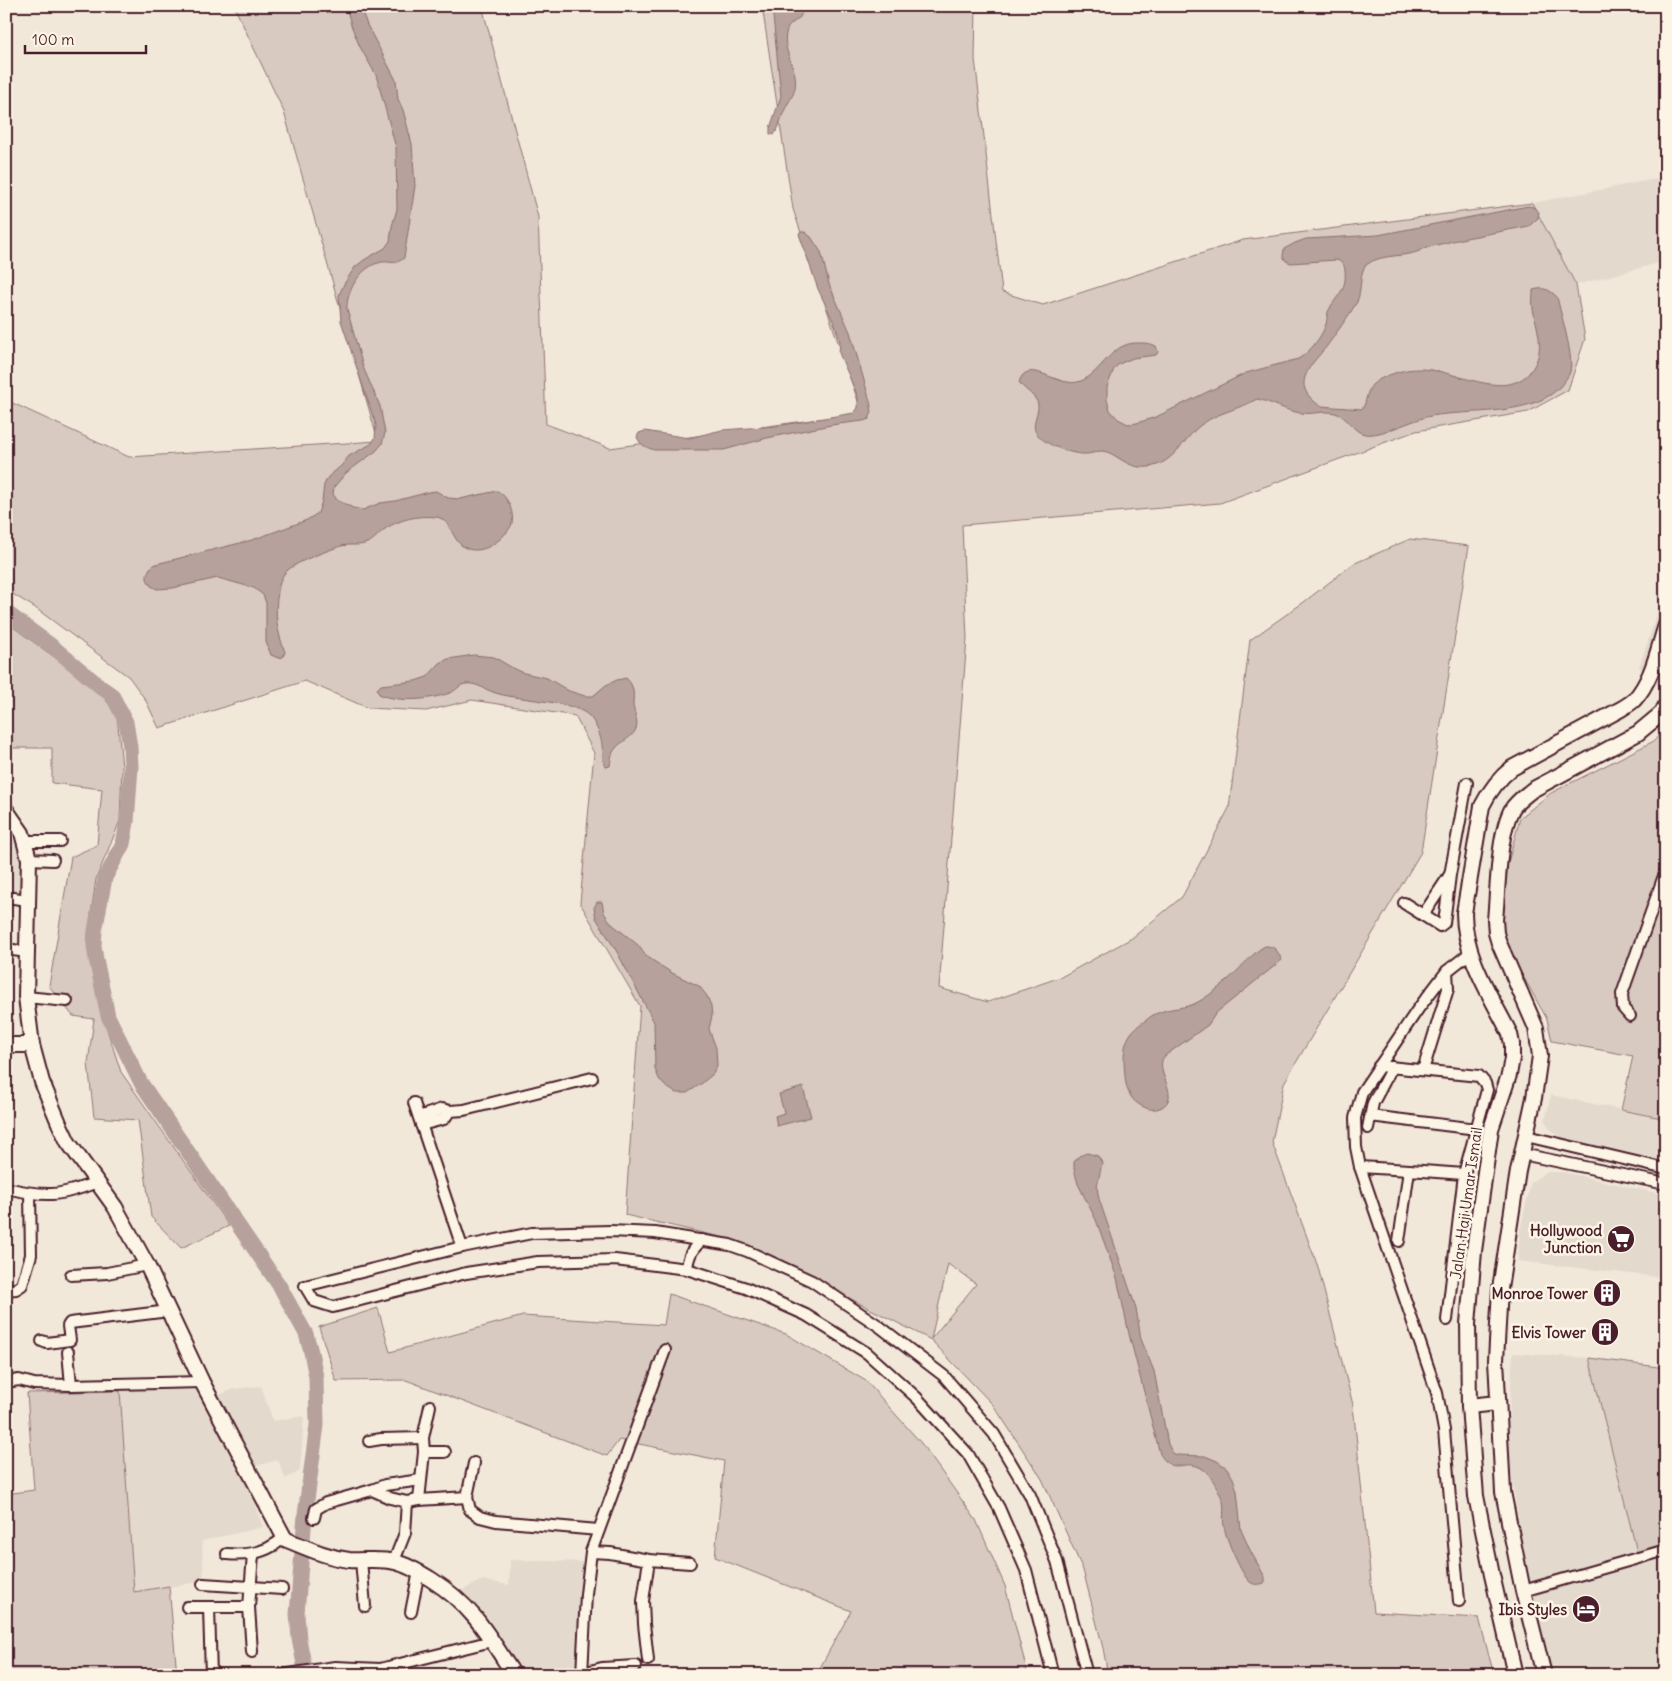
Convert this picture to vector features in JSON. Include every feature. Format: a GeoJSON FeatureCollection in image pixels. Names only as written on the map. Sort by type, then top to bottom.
{"type":"FeatureCollection","features":[{"type":"Feature","properties":{"kind":"main road","name":"Jalan Haji Umar Ismail"},"geometry":{"type":"LineString","coordinates":[[1515,1675],[1476,1496],[1469,1406],[1468,1324],[1474,1251],[1491,1128],[1509,1075],[1512,1051],[1510,1034],[1470,953],[1464,930],[1464,914],[1482,806],[1498,779],[1512,768],[1621,709],[1634,700],[1643,688],[1649,674],[1666,625]]}},
{"type":"Feature","properties":{"kind":"main road"},"geometry":{"type":"LineString","coordinates":[[1544,1675],[1523,1590],[1503,1492],[1498,1403],[1496,1360],[1500,1289],[1540,1056],[1536,1028],[1499,944],[1496,933],[1495,920],[1503,837],[1513,808],[1532,790],[1638,733],[1662,713],[1666,705]]}},
{"type":"Feature","properties":{"kind":"main road"},"geometry":{"type":"LineString","coordinates":[[6,810],[22,833],[29,859],[26,997],[32,1045],[42,1082],[68,1142],[114,1207],[146,1265],[202,1382],[286,1539],[335,1558],[394,1561],[419,1571],[451,1592],[466,1605],[482,1624],[514,1675]]}},
{"type":"Feature","properties":{"kind":"main road"},"geometry":{"type":"LineString","coordinates":[[6,1045],[32,1045]]}},
{"type":"Feature","properties":{"kind":"main road"},"geometry":{"type":"LineString","coordinates":[[1469,1406],[1498,1403]]}},
{"type":"Feature","properties":{"kind":"street"},"geometry":{"type":"LineString","coordinates":[[1404,904],[1440,926],[1444,923],[1450,875],[1467,783]]}},
{"type":"Feature","properties":{"kind":"street"},"geometry":{"type":"LineString","coordinates":[[24,841],[60,841]]}},
{"type":"Feature","properties":{"kind":"street"},"geometry":{"type":"LineString","coordinates":[[29,859],[53,860]]}},
{"type":"Feature","properties":{"kind":"street"},"geometry":{"type":"LineString","coordinates":[[1630,1016],[1623,1008],[1622,994],[1666,870]]}},
{"type":"Feature","properties":{"kind":"street"},"geometry":{"type":"LineString","coordinates":[[1422,914],[1450,875]]}},
{"type":"Feature","properties":{"kind":"street"},"geometry":{"type":"LineString","coordinates":[[6,897],[28,900]]}},
{"type":"Feature","properties":{"kind":"street"},"geometry":{"type":"LineString","coordinates":[[1446,911],[1464,914]]}},
{"type":"Feature","properties":{"kind":"street"},"geometry":{"type":"LineString","coordinates":[[6,949],[27,952]]}},
{"type":"Feature","properties":{"kind":"street"},"geometry":{"type":"LineString","coordinates":[[1459,1601],[1444,1430],[1437,1393],[1360,1167],[1356,1147],[1356,1118],[1362,1092],[1418,1009],[1447,971],[1470,953]]}},
{"type":"Feature","properties":{"kind":"street"},"geometry":{"type":"LineString","coordinates":[[1423,1070],[1448,989],[1447,971]]}},
{"type":"Feature","properties":{"kind":"street"},"geometry":{"type":"LineString","coordinates":[[26,997],[67,1001]]}},
{"type":"Feature","properties":{"kind":"street"},"geometry":{"type":"LineString","coordinates":[[1379,1066],[1479,1076],[1487,1090],[1464,1174],[1447,1320]]}},
{"type":"Feature","properties":{"kind":"street"},"geometry":{"type":"LineString","coordinates":[[1368,1128],[1373,1103],[1392,1067]]}},
{"type":"Feature","properties":{"kind":"street"},"geometry":{"type":"LineString","coordinates":[[420,1121],[444,1118],[450,1111],[464,1110],[592,1078]]}},
{"type":"Feature","properties":{"kind":"street"},"geometry":{"type":"LineString","coordinates":[[414,1103],[462,1247]]}},
{"type":"Feature","properties":{"kind":"street"},"geometry":{"type":"LineString","coordinates":[[1370,1116],[1477,1129]]}},
{"type":"Feature","properties":{"kind":"street"},"geometry":{"type":"LineString","coordinates":[[1526,1136],[1666,1169]]}},
{"type":"Feature","properties":{"kind":"street"},"geometry":{"type":"LineString","coordinates":[[1582,1166],[1585,1151]]}},
{"type":"Feature","properties":{"kind":"street"},"geometry":{"type":"LineString","coordinates":[[1522,1154],[1666,1184]]}},
{"type":"Feature","properties":{"kind":"street"},"geometry":{"type":"LineString","coordinates":[[1360,1167],[1464,1174]]}},
{"type":"Feature","properties":{"kind":"street"},"geometry":{"type":"LineString","coordinates":[[1399,1242],[1409,1170]]}},
{"type":"Feature","properties":{"kind":"street"},"geometry":{"type":"LineString","coordinates":[[6,1188],[54,1195],[70,1192],[98,1182]]}},
{"type":"Feature","properties":{"kind":"street"},"geometry":{"type":"LineString","coordinates":[[6,1290],[16,1289],[22,1285],[31,1256],[30,1193]]}},
{"type":"Feature","properties":{"kind":"street"},"geometry":{"type":"LineString","coordinates":[[1053,1675],[1026,1570],[999,1508],[968,1454],[917,1398],[867,1353],[806,1316],[746,1288],[687,1269],[615,1260],[538,1262],[466,1273],[333,1307],[314,1301],[305,1286],[462,1247],[532,1233],[610,1231],[655,1233],[730,1245],[812,1281],[879,1326],[944,1376],[994,1434],[1030,1496],[1057,1561],[1087,1675]]}},
{"type":"Feature","properties":{"kind":"street"},"geometry":{"type":"LineString","coordinates":[[687,1269],[688,1258],[702,1240]]}},
{"type":"Feature","properties":{"kind":"street"},"geometry":{"type":"LineString","coordinates":[[71,1275],[106,1273],[146,1265]]}},
{"type":"Feature","properties":{"kind":"street"},"geometry":{"type":"LineString","coordinates":[[42,1341],[47,1343],[70,1340],[68,1326],[70,1323],[169,1311]]}},
{"type":"Feature","properties":{"kind":"street"},"geometry":{"type":"LineString","coordinates":[[636,1666],[592,1672],[586,1594],[598,1530],[665,1350]]}},
{"type":"Feature","properties":{"kind":"street"},"geometry":{"type":"LineString","coordinates":[[68,1352],[71,1385]]}},
{"type":"Feature","properties":{"kind":"street"},"geometry":{"type":"LineString","coordinates":[[6,1382],[19,1380],[34,1384],[71,1385],[202,1382]]}},
{"type":"Feature","properties":{"kind":"street"},"geometry":{"type":"LineString","coordinates":[[419,1500],[424,1452],[423,1438],[430,1406]]}},
{"type":"Feature","properties":{"kind":"street"},"geometry":{"type":"LineString","coordinates":[[369,1440],[423,1438]]}},
{"type":"Feature","properties":{"kind":"street"},"geometry":{"type":"LineString","coordinates":[[424,1452],[445,1452]]}},
{"type":"Feature","properties":{"kind":"street"},"geometry":{"type":"LineString","coordinates":[[474,1463],[467,1497],[470,1510],[480,1517],[496,1521],[598,1530]]}},
{"type":"Feature","properties":{"kind":"street"},"geometry":{"type":"LineString","coordinates":[[314,1518],[316,1509],[326,1502],[385,1485],[421,1480]]}},
{"type":"Feature","properties":{"kind":"street"},"geometry":{"type":"LineString","coordinates":[[372,1490],[390,1498],[407,1502],[467,1497]]}},
{"type":"Feature","properties":{"kind":"street"},"geometry":{"type":"LineString","coordinates":[[394,1561],[405,1533],[407,1502]]}},
{"type":"Feature","properties":{"kind":"street"},"geometry":{"type":"LineString","coordinates":[[227,1554],[253,1554],[286,1539]]}},
{"type":"Feature","properties":{"kind":"street"},"geometry":{"type":"LineString","coordinates":[[1523,1590],[1666,1550]]}},
{"type":"Feature","properties":{"kind":"street"},"geometry":{"type":"LineString","coordinates":[[594,1552],[649,1560],[690,1563]]}},
{"type":"Feature","properties":{"kind":"street"},"geometry":{"type":"LineString","coordinates":[[252,1652],[249,1607],[253,1554]]}},
{"type":"Feature","properties":{"kind":"street"},"geometry":{"type":"LineString","coordinates":[[361,1560],[365,1606]]}},
{"type":"Feature","properties":{"kind":"street"},"geometry":{"type":"LineString","coordinates":[[648,1660],[643,1601],[649,1560]]}},
{"type":"Feature","properties":{"kind":"street"},"geometry":{"type":"LineString","coordinates":[[411,1612],[413,1592],[419,1571]]}},
{"type":"Feature","properties":{"kind":"street"},"geometry":{"type":"LineString","coordinates":[[204,1584],[282,1588]]}},
{"type":"Feature","properties":{"kind":"street"},"geometry":{"type":"LineString","coordinates":[[187,1607],[249,1607]]}},
{"type":"Feature","properties":{"kind":"street"},"geometry":{"type":"LineString","coordinates":[[210,1608],[210,1675]]}},
{"type":"Feature","properties":{"kind":"street"},"geometry":{"type":"LineString","coordinates":[[282,1675],[335,1667],[380,1669],[492,1641]]}},
{"type":"Feature","properties":{"kind":"shaded area"},"geometry":{"type":"Polygon","coordinates":[[[234,6],[482,6],[538,217],[546,424],[610,448],[862,413],[793,209],[762,6],[976,6],[975,59],[1002,292],[1043,305],[1243,240],[1532,203],[1576,285],[1585,339],[1568,390],[1528,412],[1416,431],[1220,503],[962,525],[967,639],[939,988],[988,1002],[1061,977],[1132,938],[1182,897],[1229,808],[1250,640],[1353,564],[1410,539],[1469,546],[1421,852],[1284,1083],[1272,1142],[1318,1267],[1353,1405],[1374,1612],[1479,1618],[1494,1675],[1108,1675],[1083,1570],[1042,1479],[994,1406],[931,1340],[738,1241],[625,1215],[640,1006],[580,903],[594,753],[575,716],[472,700],[426,711],[368,708],[305,681],[159,728],[145,699],[129,677],[34,607],[6,590],[6,400],[129,457],[378,441],[284,112],[234,6]],[[948,1264],[931,1339],[976,1284],[948,1264]]]}},
{"type":"Feature","properties":{"kind":"shaded area"},"geometry":{"type":"Polygon","coordinates":[[[346,6],[360,6],[367,25],[396,80],[398,99],[403,110],[412,144],[415,186],[404,258],[397,262],[382,262],[365,270],[355,282],[347,302],[347,309],[363,367],[380,406],[385,433],[382,444],[376,451],[346,473],[334,487],[333,494],[337,500],[353,508],[363,510],[380,503],[436,491],[448,498],[460,499],[497,491],[508,501],[512,512],[512,522],[505,534],[497,542],[478,550],[462,546],[447,523],[442,519],[436,517],[409,518],[391,526],[367,543],[338,547],[294,566],[283,576],[278,590],[277,622],[285,652],[283,657],[278,658],[271,655],[266,642],[266,603],[263,595],[254,588],[218,578],[173,588],[157,589],[151,586],[147,579],[147,574],[150,568],[156,564],[252,540],[307,520],[318,513],[324,485],[328,477],[349,456],[371,444],[375,438],[376,425],[341,321],[339,295],[355,267],[385,248],[390,241],[397,209],[396,148],[376,75],[360,47],[346,6]]]}},
{"type":"Feature","properties":{"kind":"shaded area"},"geometry":{"type":"Polygon","coordinates":[[[772,6],[804,6],[800,17],[789,26],[786,34],[788,54],[796,81],[792,96],[774,135],[770,134],[770,128],[781,96],[772,6]]]}},
{"type":"Feature","properties":{"kind":"shaded area"},"geometry":{"type":"Polygon","coordinates":[[[1666,177],[1666,261],[1576,285],[1532,203],[1666,177]]]}},
{"type":"Feature","properties":{"kind":"shaded area"},"geometry":{"type":"Polygon","coordinates":[[[1528,206],[1533,207],[1539,212],[1538,218],[1529,226],[1461,239],[1412,253],[1380,258],[1366,265],[1362,272],[1357,302],[1327,346],[1316,358],[1305,377],[1304,386],[1309,396],[1320,406],[1362,409],[1372,385],[1376,381],[1398,372],[1414,369],[1431,370],[1491,384],[1517,382],[1528,374],[1538,355],[1539,342],[1533,307],[1533,290],[1543,289],[1549,290],[1557,297],[1569,346],[1571,365],[1570,372],[1564,382],[1552,394],[1538,402],[1502,410],[1431,416],[1380,433],[1365,434],[1335,413],[1295,412],[1257,399],[1210,419],[1196,429],[1167,460],[1161,464],[1145,467],[1129,464],[1106,452],[1080,454],[1067,451],[1046,442],[1035,431],[1038,405],[1035,399],[1019,382],[1023,375],[1029,372],[1037,372],[1072,383],[1081,381],[1089,377],[1113,353],[1128,344],[1152,344],[1156,346],[1158,352],[1156,355],[1133,358],[1119,364],[1114,369],[1107,387],[1107,400],[1110,410],[1118,419],[1128,424],[1156,417],[1246,373],[1298,359],[1314,345],[1323,332],[1328,312],[1343,289],[1345,270],[1342,263],[1336,260],[1291,263],[1286,261],[1283,256],[1284,249],[1295,243],[1306,239],[1378,235],[1528,206]]]}},
{"type":"Feature","properties":{"kind":"shaded area"},"geometry":{"type":"Polygon","coordinates":[[[805,232],[811,237],[821,252],[829,284],[850,332],[870,401],[872,412],[869,419],[767,438],[724,450],[654,450],[640,442],[637,437],[639,433],[645,431],[689,438],[722,430],[776,426],[854,413],[858,408],[858,397],[839,353],[840,342],[835,325],[818,289],[799,234],[805,232]]]}},
{"type":"Feature","properties":{"kind":"shaded area"},"geometry":{"type":"Polygon","coordinates":[[[1666,588],[1666,694],[1639,667],[1666,588]]]}},
{"type":"Feature","properties":{"kind":"shaded area"},"geometry":{"type":"Polygon","coordinates":[[[6,622],[97,688],[117,715],[122,767],[120,821],[96,879],[87,942],[103,1017],[121,1072],[229,1226],[181,1248],[151,1217],[138,1120],[94,1117],[88,1063],[94,1019],[73,1016],[49,986],[71,857],[97,845],[102,789],[52,783],[52,748],[12,748],[6,750],[6,622]]]}},
{"type":"Feature","properties":{"kind":"shaded area"},"geometry":{"type":"Polygon","coordinates":[[[474,655],[494,657],[524,673],[547,678],[569,691],[585,696],[593,696],[606,685],[626,678],[631,683],[633,689],[633,706],[637,722],[636,729],[632,735],[614,750],[610,766],[606,767],[598,730],[590,717],[573,708],[561,704],[499,694],[470,684],[464,684],[452,692],[442,695],[414,700],[387,697],[379,694],[377,689],[381,685],[415,681],[427,677],[440,663],[448,659],[474,655]]]}},
{"type":"Feature","properties":{"kind":"shaded area"},"geometry":{"type":"Polygon","coordinates":[[[1666,726],[1666,1119],[1621,1110],[1633,1056],[1552,1041],[1547,1019],[1506,946],[1497,904],[1520,818],[1551,793],[1654,741],[1666,726]]]}},
{"type":"Feature","properties":{"kind":"shaded area"},"geometry":{"type":"Polygon","coordinates":[[[6,826],[8,826],[23,856],[23,900],[6,898],[6,826]]]}},
{"type":"Feature","properties":{"kind":"shaded area"},"geometry":{"type":"Polygon","coordinates":[[[597,902],[602,902],[604,913],[612,924],[638,945],[646,956],[672,973],[699,986],[707,996],[712,1016],[709,1029],[716,1048],[717,1066],[713,1074],[687,1093],[676,1093],[665,1086],[659,1079],[655,1069],[654,1022],[617,952],[596,918],[594,908],[597,902]]]}},
{"type":"Feature","properties":{"kind":"shaded area"},"geometry":{"type":"Polygon","coordinates":[[[1265,946],[1274,948],[1282,960],[1216,1013],[1208,1025],[1166,1055],[1162,1060],[1162,1067],[1169,1092],[1167,1102],[1160,1108],[1153,1109],[1139,1105],[1128,1091],[1124,1068],[1124,1052],[1132,1032],[1154,1014],[1189,1006],[1214,992],[1265,946]]]}},
{"type":"Feature","properties":{"kind":"shaded area"},"geometry":{"type":"Polygon","coordinates":[[[803,1087],[811,1117],[777,1126],[775,1116],[784,1113],[779,1094],[803,1087]]]}},
{"type":"Feature","properties":{"kind":"shaded area"},"geometry":{"type":"Polygon","coordinates":[[[1551,1095],[1666,1119],[1666,1165],[1563,1139],[1551,1130],[1545,1121],[1551,1095]]]}},
{"type":"Feature","properties":{"kind":"shaded area"},"geometry":{"type":"Polygon","coordinates":[[[1087,1153],[1098,1156],[1102,1163],[1097,1187],[1099,1199],[1136,1308],[1141,1339],[1154,1371],[1168,1444],[1176,1455],[1205,1456],[1227,1468],[1233,1478],[1237,1491],[1241,1530],[1265,1577],[1265,1583],[1256,1584],[1250,1582],[1239,1565],[1225,1531],[1222,1499],[1210,1477],[1204,1470],[1195,1465],[1175,1466],[1170,1464],[1160,1454],[1129,1334],[1117,1278],[1096,1220],[1078,1184],[1074,1169],[1074,1162],[1079,1156],[1087,1153]]]}},
{"type":"Feature","properties":{"kind":"shaded area"},"geometry":{"type":"Polygon","coordinates":[[[1547,1172],[1563,1172],[1666,1195],[1666,1278],[1518,1261],[1520,1230],[1531,1182],[1547,1172]]]}},
{"type":"Feature","properties":{"kind":"shaded area"},"geometry":{"type":"Polygon","coordinates":[[[669,1294],[786,1334],[866,1381],[921,1443],[976,1520],[1005,1586],[1028,1675],[816,1675],[851,1611],[715,1557],[724,1461],[619,1440],[607,1456],[406,1380],[336,1381],[319,1327],[378,1308],[390,1352],[523,1316],[664,1325],[669,1294]]]}},
{"type":"Feature","properties":{"kind":"shaded area"},"geometry":{"type":"Polygon","coordinates":[[[1513,1353],[1589,1358],[1637,1552],[1666,1559],[1666,1675],[1552,1675],[1532,1601],[1507,1450],[1513,1353]]]}},
{"type":"Feature","properties":{"kind":"shaded area"},"geometry":{"type":"Polygon","coordinates":[[[1589,1358],[1666,1368],[1666,1543],[1637,1552],[1589,1358]]]}},
{"type":"Feature","properties":{"kind":"shaded area"},"geometry":{"type":"Polygon","coordinates":[[[261,1386],[273,1421],[304,1416],[300,1471],[285,1479],[278,1460],[242,1470],[263,1527],[202,1541],[204,1581],[134,1593],[120,1391],[196,1387],[206,1401],[233,1389],[261,1386]]]}},
{"type":"Feature","properties":{"kind":"shaded area"},"geometry":{"type":"Polygon","coordinates":[[[120,1391],[134,1592],[169,1586],[177,1675],[6,1675],[6,1494],[34,1490],[27,1393],[120,1391]]]}},
{"type":"Feature","properties":{"kind":"shaded area"},"geometry":{"type":"Polygon","coordinates":[[[510,1560],[587,1562],[577,1675],[513,1675],[457,1593],[482,1580],[509,1585],[510,1560]]]}},
{"type":"Feature","properties":{"kind":"waterway"},"geometry":{"type":"LineString","coordinates":[[6,612],[52,646],[112,695],[126,722],[131,767],[127,822],[123,844],[105,878],[94,946],[108,1016],[141,1083],[279,1285],[306,1334],[316,1377],[317,1425],[305,1515],[297,1614],[299,1639],[304,1664],[309,1675]]}},
{"type":"Feature","properties":{"kind":"place","name":"Hollywood Junction"},"geometry":{"type":"Point","coordinates":[1621,1239]}},
{"type":"Feature","properties":{"kind":"place","name":"Monroe Tower"},"geometry":{"type":"Point","coordinates":[1607,1293]}},
{"type":"Feature","properties":{"kind":"place","name":"Elvis Tower"},"geometry":{"type":"Point","coordinates":[1605,1332]}},
{"type":"Feature","properties":{"kind":"place","name":"Ibis Styles"},"geometry":{"type":"Point","coordinates":[1586,1609]}}]}
